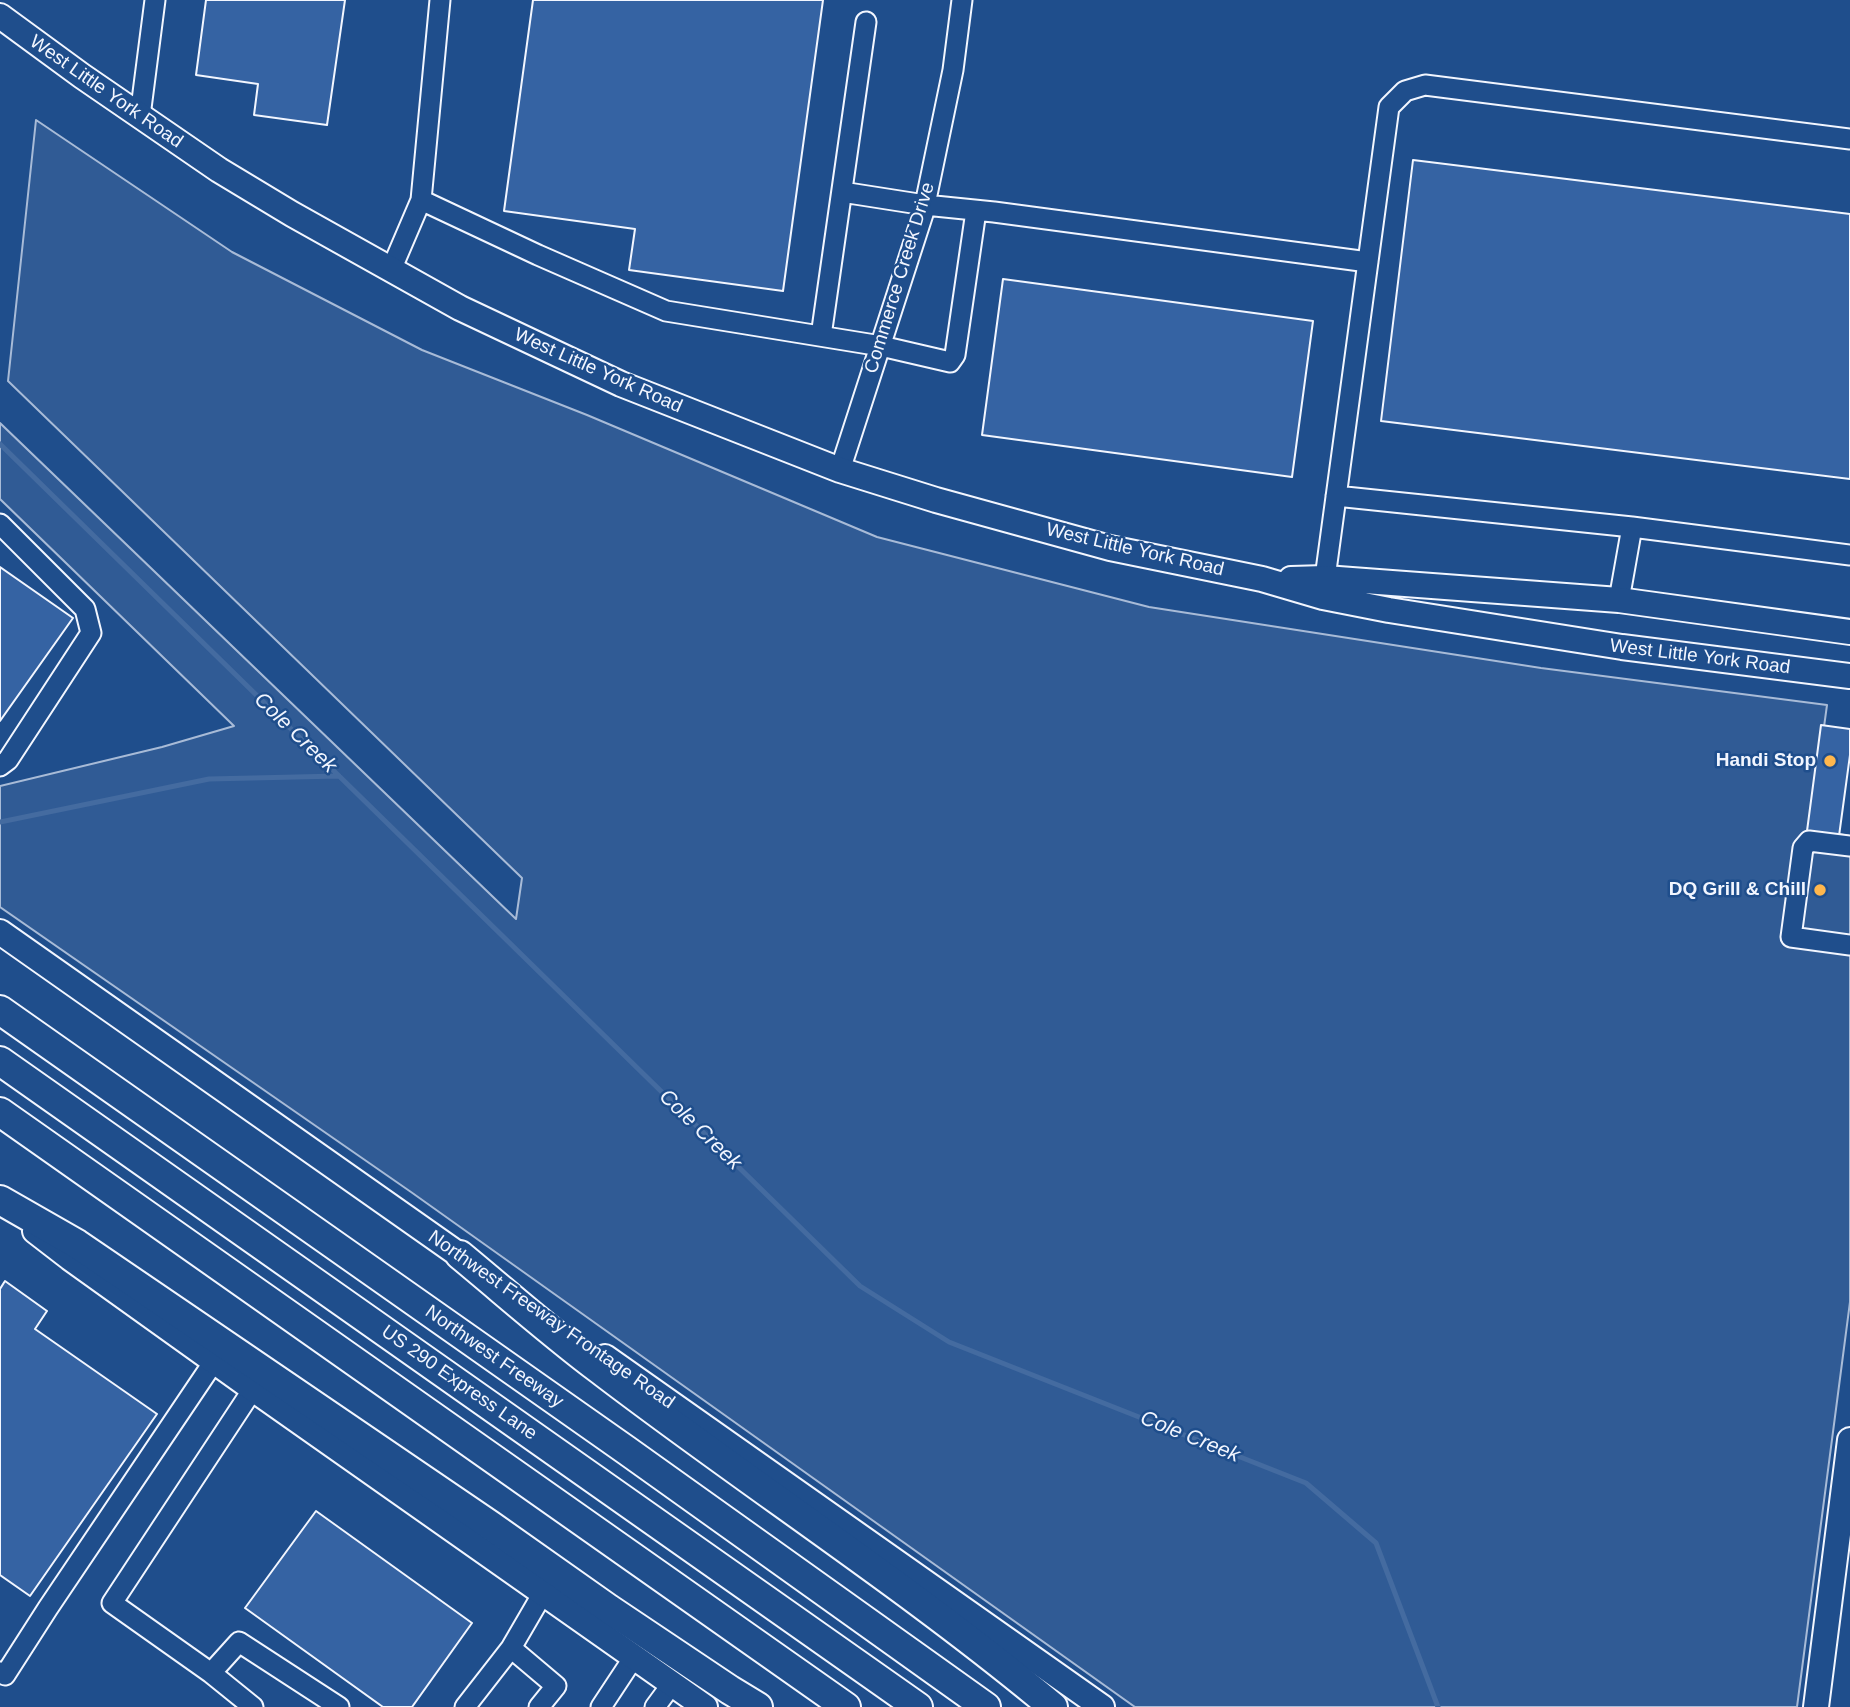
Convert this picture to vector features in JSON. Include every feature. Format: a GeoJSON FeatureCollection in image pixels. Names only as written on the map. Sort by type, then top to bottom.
{"type":"FeatureCollection","features":[{"type":"Feature","properties":{"kind":"highway","name":"Northwest Freeway"},"geometry":{"type":"LineString","coordinates":[[0,1010],[615,1442],[986,1707]]}},
{"type":"Feature","properties":{"kind":"highway","name":"US 290 Express Lane"},"geometry":{"type":"LineString","coordinates":[[0,1061],[918,1707]]}},
{"type":"Feature","properties":{"kind":"highway"},"geometry":{"type":"LineString","coordinates":[[0,1112],[846,1707]]}},
{"type":"Feature","properties":{"kind":"highway"},"geometry":{"type":"LineString","coordinates":[[0,1202],[77,1244],[609,1609],[758,1707]]}},
{"type":"Feature","properties":{"kind":"highway"},"geometry":{"type":"LineString","coordinates":[[460,1255],[597,1368],[911,1595],[1000,1662],[1053,1707]]}},
{"type":"Feature","properties":{"kind":"main road","name":"West Little York Road"},"geometry":{"type":"LineString","coordinates":[[0,16],[219,170],[460,308],[621,384],[840,470],[936,500],[1110,548],[1262,579],[1323,597],[1622,648],[1850,676]]}},
{"type":"Feature","properties":{"kind":"main road","name":"West Little York Road"},"geometry":{"type":"LineString","coordinates":[[1262,579],[1325,578],[1619,600],[1850,632]]}},
{"type":"Feature","properties":{"kind":"main road","name":"Northwest Freeway Frontage Road"},"geometry":{"type":"LineString","coordinates":[[0,932],[1102,1707]]}},
{"type":"Feature","properties":{"kind":"main road"},"geometry":{"type":"LineString","coordinates":[[0,1202],[70,1258],[705,1707]]}},
{"type":"Feature","properties":{"kind":"main road"},"geometry":{"type":"LineString","coordinates":[[1816,1707],[1843,1562],[1850,1440]]}},
{"type":"Feature","properties":{"kind":"street"},"geometry":{"type":"LineString","coordinates":[[140,116],[155,0]]}},
{"type":"Feature","properties":{"kind":"street"},"geometry":{"type":"LineString","coordinates":[[391,270],[421,200],[440,0]]}},
{"type":"Feature","properties":{"kind":"street","name":"Commerce Creek Drive"},"geometry":{"type":"LineString","coordinates":[[840,470],[925,205],[953,70],[962,0]]}},
{"type":"Feature","properties":{"kind":"street"},"geometry":{"type":"LineString","coordinates":[[821,336],[866,22]]}},
{"type":"Feature","properties":{"kind":"street"},"geometry":{"type":"LineString","coordinates":[[1325,578],[1389,107],[1405,91],[1425,85],[1850,139]]}},
{"type":"Feature","properties":{"kind":"street"},"geometry":{"type":"LineString","coordinates":[[842,192],[1368,262]]}},
{"type":"Feature","properties":{"kind":"street"},"geometry":{"type":"LineString","coordinates":[[421,200],[666,311],[881,345],[950,362],[955,355],[976,211]]}},
{"type":"Feature","properties":{"kind":"street"},"geometry":{"type":"LineString","coordinates":[[1336,496],[1632,527],[1850,555]]}},
{"type":"Feature","properties":{"kind":"street"},"geometry":{"type":"LineString","coordinates":[[0,524],[85,609],[90,633],[8,760],[0,766]]}},
{"type":"Feature","properties":{"kind":"street"},"geometry":{"type":"LineString","coordinates":[[1619,600],[1632,527]]}},
{"type":"Feature","properties":{"kind":"street"},"geometry":{"type":"LineString","coordinates":[[1850,846],[1809,841],[1803,848],[1791,937],[1850,945]]}},
{"type":"Feature","properties":{"kind":"street"},"geometry":{"type":"LineString","coordinates":[[0,1672],[5,1675],[215,1360]]}},
{"type":"Feature","properties":{"kind":"street"},"geometry":{"type":"LineString","coordinates":[[253,1389],[112,1603],[211,1673],[253,1707]]}},
{"type":"Feature","properties":{"kind":"street"},"geometry":{"type":"LineString","coordinates":[[465,1707],[511,1648],[543,1593]]}},
{"type":"Feature","properties":{"kind":"street"},"geometry":{"type":"LineString","coordinates":[[211,1673],[239,1642],[340,1707]]}},
{"type":"Feature","properties":{"kind":"street"},"geometry":{"type":"LineString","coordinates":[[511,1648],[556,1686],[540,1707]]}},
{"type":"Feature","properties":{"kind":"street"},"geometry":{"type":"LineString","coordinates":[[601,1707],[634,1657]]}},
{"type":"Feature","properties":{"kind":"street"},"geometry":{"type":"LineString","coordinates":[[655,1707],[672,1684]]}},
{"type":"Feature","properties":{"kind":"shaded area"},"geometry":{"type":"Polygon","coordinates":[[[36,120],[232,252],[422,350],[587,415],[877,537],[1149,607],[1541,668],[1827,705],[1810,829],[1850,836],[1850,1302],[1797,1707],[1135,1707],[411,1192],[0,907],[0,786],[162,747],[234,726],[0,499],[0,423],[516,919],[522,878],[8,381],[36,120]]]}},
{"type":"Feature","properties":{"kind":"building"},"geometry":{"type":"Polygon","coordinates":[[[206,0],[345,0],[327,125],[254,115],[258,84],[196,75],[206,0]]]}},
{"type":"Feature","properties":{"kind":"building"},"geometry":{"type":"Polygon","coordinates":[[[533,0],[823,0],[783,291],[629,270],[635,229],[504,211],[533,0]]]}},
{"type":"Feature","properties":{"kind":"building"},"geometry":{"type":"Polygon","coordinates":[[[1413,160],[1850,214],[1850,479],[1381,421],[1413,160]]]}},
{"type":"Feature","properties":{"kind":"building"},"geometry":{"type":"Polygon","coordinates":[[[1003,279],[1313,321],[1292,477],[982,435],[1003,279]]]}},
{"type":"Feature","properties":{"kind":"building"},"geometry":{"type":"Polygon","coordinates":[[[0,567],[73,618],[0,721],[0,567]]]}},
{"type":"Feature","properties":{"kind":"building"},"geometry":{"type":"Polygon","coordinates":[[[1821,725],[1850,729],[1850,755],[1839,836],[1807,831],[1821,725]]]}},
{"type":"Feature","properties":{"kind":"building"},"geometry":{"type":"Polygon","coordinates":[[[5,1281],[47,1311],[35,1329],[157,1414],[30,1596],[0,1575],[0,1289],[5,1281]]]}},
{"type":"Feature","properties":{"kind":"building"},"geometry":{"type":"Polygon","coordinates":[[[316,1511],[472,1623],[412,1707],[383,1707],[245,1608],[316,1511]]]}},
{"type":"Feature","properties":{"kind":"waterway","name":"Cole Creek"},"geometry":{"type":"LineString","coordinates":[[0,444],[860,1286],[949,1342],[1306,1483],[1376,1543],[1438,1707]]}},
{"type":"Feature","properties":{"kind":"waterway"},"geometry":{"type":"LineString","coordinates":[[0,822],[209,779],[339,776]]}},
{"type":"Feature","properties":{"kind":"place","name":"Handi Stop"},"geometry":{"type":"Point","coordinates":[1830,761]}},
{"type":"Feature","properties":{"kind":"place","name":"DQ Grill & Chill"},"geometry":{"type":"Point","coordinates":[1820,890]}}]}
